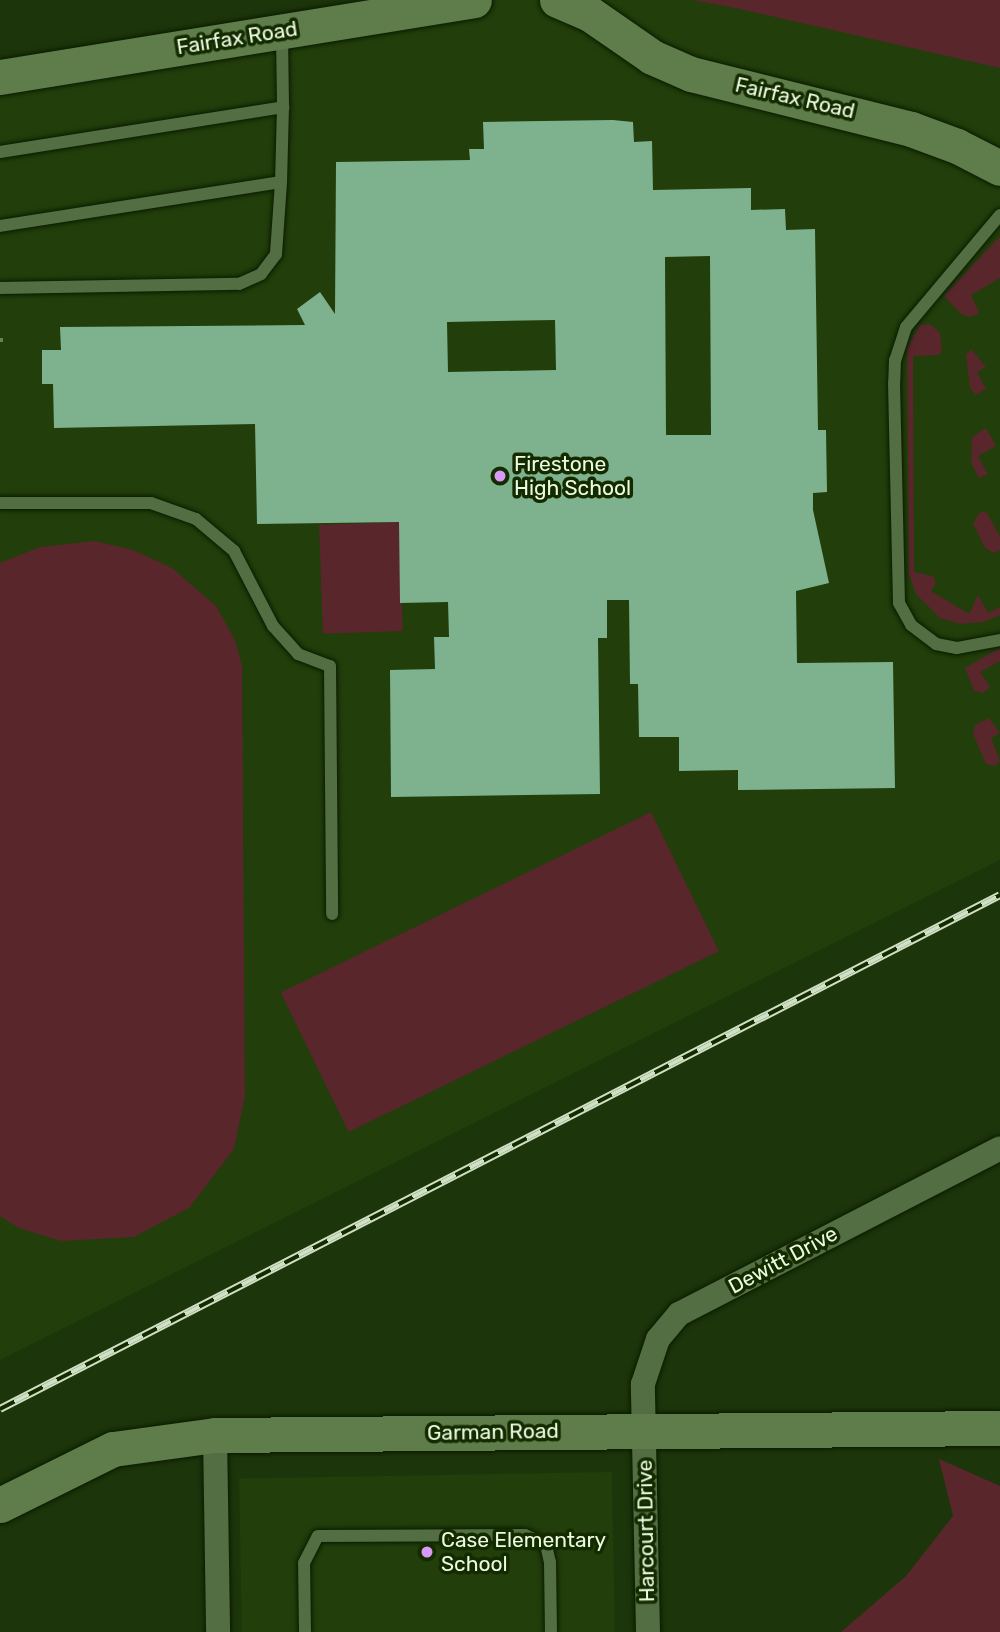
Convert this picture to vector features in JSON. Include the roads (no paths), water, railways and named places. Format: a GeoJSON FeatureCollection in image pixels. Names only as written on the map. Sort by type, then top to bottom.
{"type":"FeatureCollection","features":[{"type":"Feature","properties":{"kind":"street","name":"Fairfax Road"},"geometry":{"type":"LineString","coordinates":[[0,76],[282,31],[426,4],[474,0]]}},
{"type":"Feature","properties":{"kind":"street","name":"Fairfax Road"},"geometry":{"type":"LineString","coordinates":[[557,0],[604,22],[652,57],[691,74],[911,129],[957,146],[1000,168]]}},
{"type":"Feature","properties":{"kind":"street","name":"Dewitt Drive"},"geometry":{"type":"LineString","coordinates":[[644,1430],[643,1384],[657,1339],[679,1314],[1000,1148]]}},
{"type":"Feature","properties":{"kind":"street","name":"Garman Road"},"geometry":{"type":"LineString","coordinates":[[0,1505],[113,1449],[215,1436],[644,1430],[1000,1429]]}},
{"type":"Feature","properties":{"kind":"street","name":"Harcourt Drive"},"geometry":{"type":"LineString","coordinates":[[644,1430],[648,1632]]}},
{"type":"Feature","properties":{"kind":"street"},"geometry":{"type":"LineString","coordinates":[[215,1436],[218,1632]]}},
{"type":"Feature","properties":{"kind":"lane"},"geometry":{"type":"LineString","coordinates":[[0,288],[239,284],[261,274],[276,254],[281,182],[282,31]]}},
{"type":"Feature","properties":{"kind":"lane"},"geometry":{"type":"LineString","coordinates":[[0,152],[283,107]]}},
{"type":"Feature","properties":{"kind":"lane"},"geometry":{"type":"LineString","coordinates":[[0,226],[281,182]]}},
{"type":"Feature","properties":{"kind":"lane"},"geometry":{"type":"LineString","coordinates":[[1000,215],[906,327],[895,360],[894,383],[899,603],[911,625],[936,644],[957,648],[1000,640]]}},
{"type":"Feature","properties":{"kind":"lane"},"geometry":{"type":"LineString","coordinates":[[0,503],[151,503],[196,519],[234,551],[273,626],[298,654],[330,666],[332,914]]}},
{"type":"Feature","properties":{"kind":"lane"},"geometry":{"type":"LineString","coordinates":[[305,1632],[304,1563],[318,1536],[525,1535],[546,1545],[550,1562],[551,1632]]}},
{"type":"Feature","properties":{"kind":"railway"},"geometry":{"type":"LineString","coordinates":[[0,1409],[1000,895]]}},
{"type":"Feature","properties":{"kind":"place","name":"Firestone High School"},"geometry":{"type":"Point","coordinates":[500,476]}},
{"type":"Feature","properties":{"kind":"place","name":"Case Elementary School"},"geometry":{"type":"Point","coordinates":[427,1552]}}]}
